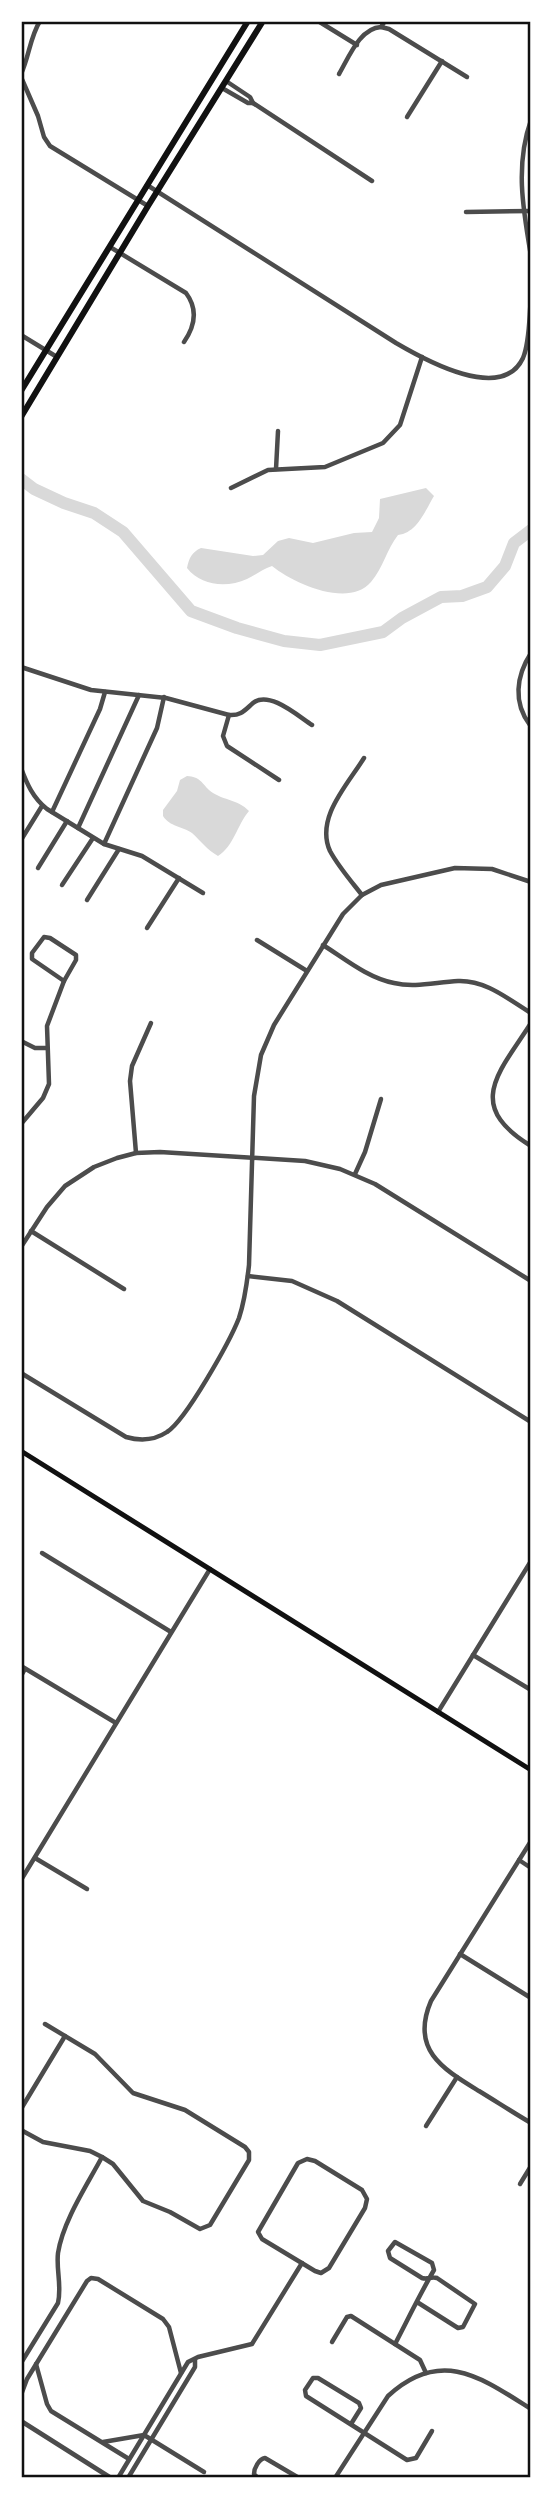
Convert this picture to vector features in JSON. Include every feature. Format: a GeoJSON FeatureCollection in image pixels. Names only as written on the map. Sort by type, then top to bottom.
{"type":"FeatureCollection","features":[{"type":"Feature","properties":{"kind":"main road"},"geometry":{"type":"LineString","coordinates":[[21,391],[248,21]]}},
{"type":"Feature","properties":{"kind":"main road"},"geometry":{"type":"LineString","coordinates":[[21,417],[263,21]]}},
{"type":"Feature","properties":{"kind":"main road"},"geometry":{"type":"LineString","coordinates":[[21,1451],[531,1770]]}},
{"type":"Feature","properties":{"kind":"street"},"geometry":{"type":"LineString","coordinates":[[40,21],[33,33],[28,60],[21,76],[44,137],[50,146],[148,206]]}},
{"type":"Feature","properties":{"kind":"street"},"geometry":{"type":"LineString","coordinates":[[318,21],[357,45]]}},
{"type":"Feature","properties":{"kind":"street"},"geometry":{"type":"LineString","coordinates":[[381,27],[385,21]]}},
{"type":"Feature","properties":{"kind":"street"},"geometry":{"type":"LineString","coordinates":[[339,74],[367,31],[381,27],[389,29],[467,77]]}},
{"type":"Feature","properties":{"kind":"street"},"geometry":{"type":"LineString","coordinates":[[407,117],[442,61]]}},
{"type":"Feature","properties":{"kind":"street"},"geometry":{"type":"LineString","coordinates":[[226,81],[250,97],[253,103]]}},
{"type":"Feature","properties":{"kind":"street"},"geometry":{"type":"LineString","coordinates":[[222,89],[253,103],[372,181]]}},
{"type":"Feature","properties":{"kind":"street"},"geometry":{"type":"LineString","coordinates":[[531,120],[521,169],[531,256]]}},
{"type":"Feature","properties":{"kind":"street"},"geometry":{"type":"LineString","coordinates":[[147,185],[396,343],[451,369],[483,378],[502,377],[515,369],[522,358],[531,298]]}},
{"type":"Feature","properties":{"kind":"street"},"geometry":{"type":"LineString","coordinates":[[466,212],[531,211]]}},
{"type":"Feature","properties":{"kind":"street"},"geometry":{"type":"LineString","coordinates":[[109,246],[181,289],[190,298],[194,310],[193,329],[184,342]]}},
{"type":"Feature","properties":{"kind":"street"},"geometry":{"type":"LineString","coordinates":[[21,335],[57,357]]}},
{"type":"Feature","properties":{"kind":"street"},"geometry":{"type":"LineString","coordinates":[[231,488],[276,468],[325,467],[383,443],[401,422],[422,357]]}},
{"type":"Feature","properties":{"kind":"street"},"geometry":{"type":"LineString","coordinates":[[276,468],[278,431]]}},
{"type":"Feature","properties":{"kind":"street"},"geometry":{"type":"LineString","coordinates":[[531,653],[521,673],[518,688],[522,710],[531,726]]}},
{"type":"Feature","properties":{"kind":"street"},"geometry":{"type":"LineString","coordinates":[[21,667],[91,690],[164,697],[229,715],[240,714],[256,701],[267,699],[312,725]]}},
{"type":"Feature","properties":{"kind":"street"},"geometry":{"type":"LineString","coordinates":[[52,812],[100,709],[105,692]]}},
{"type":"Feature","properties":{"kind":"street"},"geometry":{"type":"LineString","coordinates":[[78,828],[139,695]]}},
{"type":"Feature","properties":{"kind":"street"},"geometry":{"type":"LineString","coordinates":[[104,844],[157,728],[164,697]]}},
{"type":"Feature","properties":{"kind":"street"},"geometry":{"type":"LineString","coordinates":[[229,715],[223,736],[227,746],[279,780]]}},
{"type":"Feature","properties":{"kind":"street"},"geometry":{"type":"LineString","coordinates":[[362,895],[333,856],[326,829],[333,808],[364,758]]}},
{"type":"Feature","properties":{"kind":"street"},"geometry":{"type":"LineString","coordinates":[[21,768],[42,806],[104,844],[138,854],[203,893]]}},
{"type":"Feature","properties":{"kind":"street"},"geometry":{"type":"LineString","coordinates":[[21,785],[25,778]]}},
{"type":"Feature","properties":{"kind":"street"},"geometry":{"type":"LineString","coordinates":[[21,840],[42,806]]}},
{"type":"Feature","properties":{"kind":"street"},"geometry":{"type":"LineString","coordinates":[[38,868],[67,821]]}},
{"type":"Feature","properties":{"kind":"street"},"geometry":{"type":"LineString","coordinates":[[62,885],[93,838]]}},
{"type":"Feature","properties":{"kind":"street"},"geometry":{"type":"LineString","coordinates":[[88,900],[119,849]]}},
{"type":"Feature","properties":{"kind":"street"},"geometry":{"type":"LineString","coordinates":[[21,1373],[120,1434],[135,1439],[154,1438],[169,1431],[181,1419],[225,1347],[242,1310],[248,1276],[255,1087],[262,1052],[274,1025],[342,914],[362,895],[390,882],[455,868],[492,869],[531,882]]}},
{"type":"Feature","properties":{"kind":"street"},"geometry":{"type":"LineString","coordinates":[[147,928],[179,878]]}},
{"type":"Feature","properties":{"kind":"street"},"geometry":{"type":"LineString","coordinates":[[21,1124],[47,1090],[49,1072],[46,1048],[50,1014],[76,960],[76,955],[50,937],[44,937],[31,958],[64,981]]}},
{"type":"Feature","properties":{"kind":"street"},"geometry":{"type":"LineString","coordinates":[[257,940],[307,971]]}},
{"type":"Feature","properties":{"kind":"street"},"geometry":{"type":"LineString","coordinates":[[323,945],[384,981],[410,985],[460,981],[476,983],[531,1013]]}},
{"type":"Feature","properties":{"kind":"street"},"geometry":{"type":"LineString","coordinates":[[136,1153],[130,1081],[132,1066],[151,1023]]}},
{"type":"Feature","properties":{"kind":"street"},"geometry":{"type":"LineString","coordinates":[[531,1023],[498,1074],[493,1096],[494,1108],[501,1122],[512,1134],[531,1146]]}},
{"type":"Feature","properties":{"kind":"street"},"geometry":{"type":"LineString","coordinates":[[21,1041],[35,1048],[46,1048]]}},
{"type":"Feature","properties":{"kind":"street"},"geometry":{"type":"LineString","coordinates":[[355,1174],[365,1152],[381,1099]]}},
{"type":"Feature","properties":{"kind":"street"},"geometry":{"type":"LineString","coordinates":[[21,1247],[50,1202],[75,1178],[105,1161],[136,1153],[160,1152],[305,1161],[355,1174],[531,1281]]}},
{"type":"Feature","properties":{"kind":"street"},"geometry":{"type":"LineString","coordinates":[[31,1231],[124,1289]]}},
{"type":"Feature","properties":{"kind":"street"},"geometry":{"type":"LineString","coordinates":[[248,1276],[292,1281],[337,1300],[531,1422]]}},
{"type":"Feature","properties":{"kind":"street"},"geometry":{"type":"LineString","coordinates":[[42,1553],[171,1633]]}},
{"type":"Feature","properties":{"kind":"street"},"geometry":{"type":"LineString","coordinates":[[438,1712],[531,1561]]}},
{"type":"Feature","properties":{"kind":"street"},"geometry":{"type":"LineString","coordinates":[[21,1880],[210,1569]]}},
{"type":"Feature","properties":{"kind":"street"},"geometry":{"type":"LineString","coordinates":[[473,1655],[531,1690]]}},
{"type":"Feature","properties":{"kind":"street"},"geometry":{"type":"LineString","coordinates":[[21,1676],[23,1667],[116,1723]]}},
{"type":"Feature","properties":{"kind":"street"},"geometry":{"type":"LineString","coordinates":[[531,1841],[430,2001],[425,2016],[425,2039],[437,2062],[531,2123]]}},
{"type":"Feature","properties":{"kind":"street"},"geometry":{"type":"LineString","coordinates":[[35,1858],[87,1889]]}},
{"type":"Feature","properties":{"kind":"street"},"geometry":{"type":"LineString","coordinates":[[519,1860],[531,1868]]}},
{"type":"Feature","properties":{"kind":"street"},"geometry":{"type":"LineString","coordinates":[[460,1954],[531,1998]]}},
{"type":"Feature","properties":{"kind":"street"},"geometry":{"type":"LineString","coordinates":[[21,2130],[43,2143],[90,2151],[102,2157],[113,2164],[143,2201],[204,2229],[210,2224],[249,2160],[245,2147],[185,2110],[134,2093],[95,2053],[45,2024]]}},
{"type":"Feature","properties":{"kind":"street"},"geometry":{"type":"LineString","coordinates":[[21,2109],[65,2036]]}},
{"type":"Feature","properties":{"kind":"street"},"geometry":{"type":"LineString","coordinates":[[426,2126],[457,2077]]}},
{"type":"Feature","properties":{"kind":"street"},"geometry":{"type":"LineString","coordinates":[[21,2362],[58,2303],[58,2258],[61,2242],[81,2194],[102,2157]]}},
{"type":"Feature","properties":{"kind":"street"},"geometry":{"type":"LineString","coordinates":[[307,2159],[360,2188],[367,2199],[365,2208],[326,2270],[317,2272],[302,2263],[262,2239],[258,2232],[298,2163],[307,2159]]}},
{"type":"Feature","properties":{"kind":"street"},"geometry":{"type":"LineString","coordinates":[[520,2184],[531,2166]]}},
{"type":"Feature","properties":{"kind":"street"},"geometry":{"type":"LineString","coordinates":[[395,2344],[427,2278],[434,2270],[432,2263],[399,2243],[391,2245],[387,2251],[389,2256],[427,2278],[437,2278],[473,2301],[475,2308],[463,2327],[458,2328],[416,2302]]}},
{"type":"Feature","properties":{"kind":"street"},"geometry":{"type":"LineString","coordinates":[[118,2478],[188,2362],[198,2357],[252,2344],[302,2263]]}},
{"type":"Feature","properties":{"kind":"street"},"geometry":{"type":"LineString","coordinates":[[21,2395],[36,2364],[91,2278],[163,2319],[169,2327],[181,2373]]}},
{"type":"Feature","properties":{"kind":"street"},"geometry":{"type":"LineString","coordinates":[[332,2342],[347,2317],[351,2316],[420,2360],[426,2373]]}},
{"type":"Feature","properties":{"kind":"street"},"geometry":{"type":"LineString","coordinates":[[531,2351],[531,2359]]}},
{"type":"Feature","properties":{"kind":"street"},"geometry":{"type":"LineString","coordinates":[[128,2478],[195,2367],[195,2360]]}},
{"type":"Feature","properties":{"kind":"street"},"geometry":{"type":"LineString","coordinates":[[36,2364],[51,2411],[130,2459]]}},
{"type":"Feature","properties":{"kind":"street"},"geometry":{"type":"LineString","coordinates":[[335,2478],[393,2391],[426,2373],[454,2371],[476,2376],[531,2409]]}},
{"type":"Feature","properties":{"kind":"street"},"geometry":{"type":"LineString","coordinates":[[351,2424],[361,2409],[359,2403],[317,2377],[313,2378],[305,2390],[306,2396],[351,2424],[364,2432],[411,2460],[416,2458],[432,2431]]}},
{"type":"Feature","properties":{"kind":"street"},"geometry":{"type":"LineString","coordinates":[[21,2421],[111,2478]]}},
{"type":"Feature","properties":{"kind":"street"},"geometry":{"type":"LineString","coordinates":[[102,2442],[144,2435],[204,2472]]}},
{"type":"Feature","properties":{"kind":"street"},"geometry":{"type":"LineString","coordinates":[[258,2478],[254,2470],[261,2459],[265,2458],[299,2478]]}},
{"type":"Feature","properties":{"kind":"shaded area"},"geometry":{"type":"Polygon","coordinates":[[[426,488],[434,496],[424,514],[415,526],[398,535],[375,577],[361,590],[336,593],[321,590],[294,580],[272,566],[231,584],[207,582],[199,579],[187,568],[191,556],[201,548],[253,556],[263,555],[278,541],[289,538],[313,543],[354,533],[372,532],[379,518],[380,499],[426,488]]]}},
{"type":"Feature","properties":{"kind":"shaded area"},"geometry":{"type":"Polygon","coordinates":[[[187,776],[198,779],[213,793],[240,804],[249,811],[228,847],[218,856],[192,833],[169,822],[163,816],[163,810],[177,791],[180,780],[187,776]]]}},
{"type":"Feature","properties":{"kind":"waterway"},"geometry":{"type":"LineString","coordinates":[[21,479],[34,489],[64,503],[94,513],[123,532],[191,611],[284,641],[320,645],[383,632],[402,618],[441,597],[462,596],[487,587],[505,566],[514,543],[531,530]]}}]}
